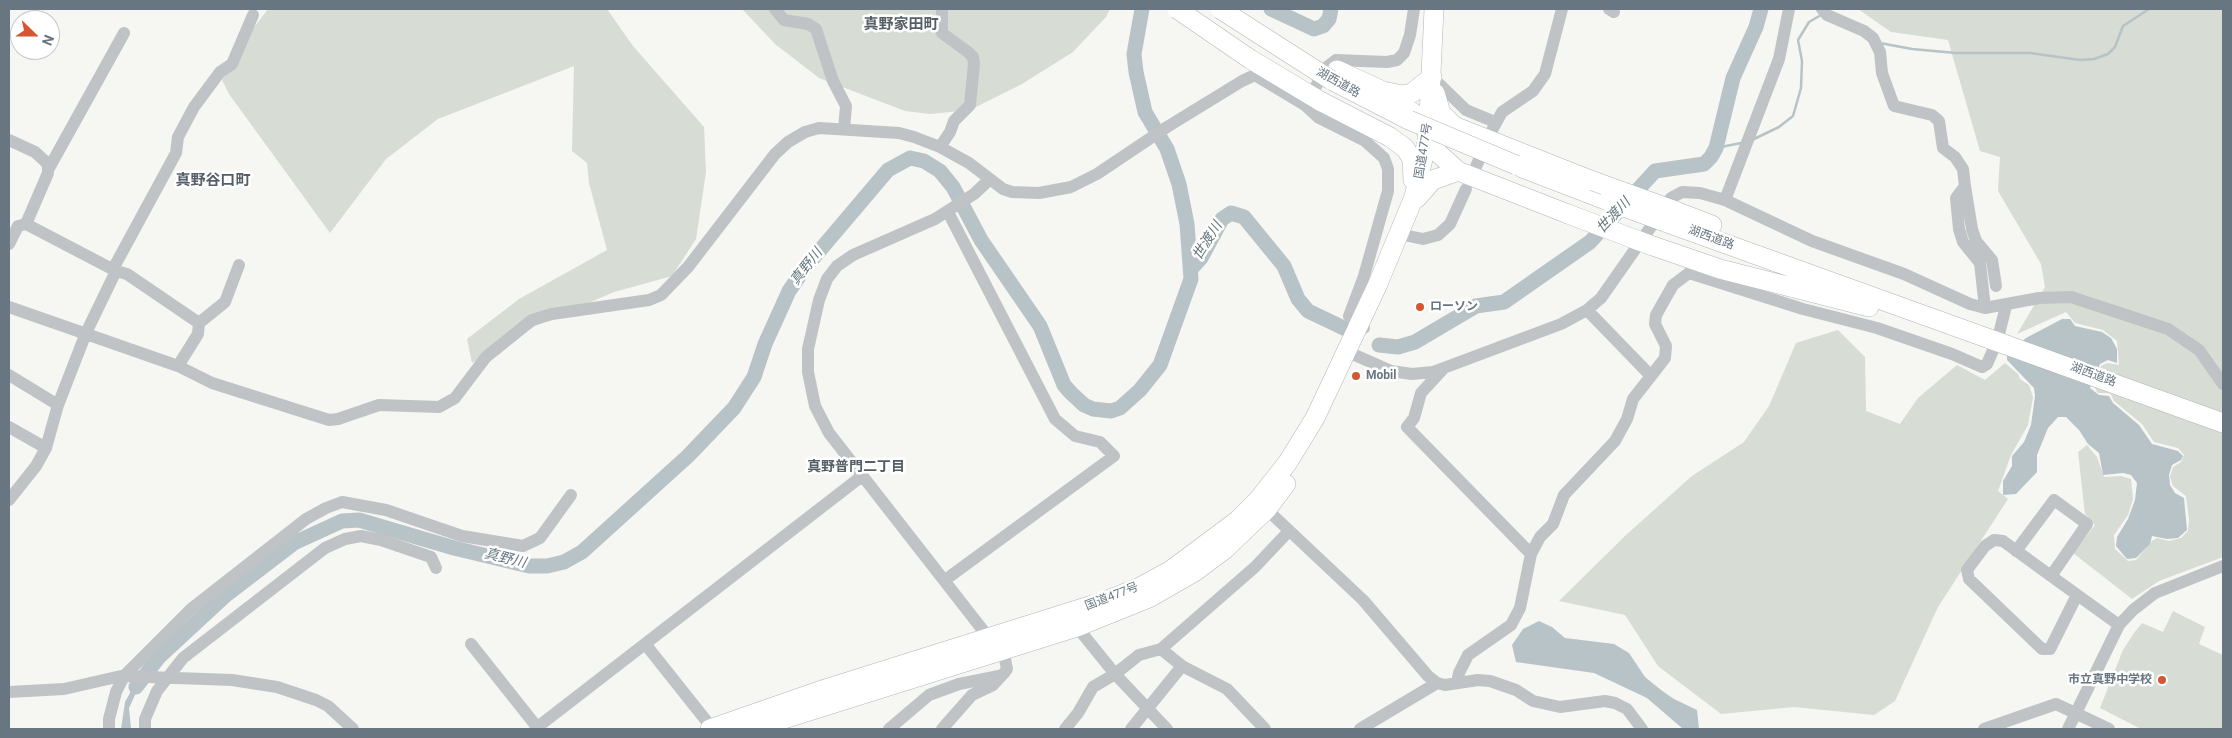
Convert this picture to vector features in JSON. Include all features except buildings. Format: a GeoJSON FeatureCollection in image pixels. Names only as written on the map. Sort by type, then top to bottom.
{"type":"FeatureCollection","features":[{"type":"Feature","properties":{"kind":"highway"},"geometry":{"type":"LineString","coordinates":[[1177,9],[1313,103],[1390,137],[1408,151],[1414,168],[1402,226]]}},
{"type":"Feature","properties":{"kind":"highway","name":"湖西道路"},"geometry":{"type":"LineString","coordinates":[[1220,9],[1423,124],[1516,165],[1608,201],[1669,216],[1798,260],[1814,275],[2223,423]]}},
{"type":"Feature","properties":{"kind":"highway"},"geometry":{"type":"LineString","coordinates":[[1242,9],[1334,75],[1383,91],[1402,95],[1409,94],[1432,76],[1437,104],[1442,113],[1450,123],[1464,132],[1594,181],[1669,216]]}},
{"type":"Feature","properties":{"kind":"highway","name":"国道477号"},"geometry":{"type":"LineString","coordinates":[[752,729],[996,644],[1140,586],[1171,570],[1204,548],[1238,520],[1262,505],[1308,431],[1362,327],[1420,178],[1423,124],[1432,76],[1434,9]]}},
{"type":"Feature","properties":{"kind":"highway"},"geometry":{"type":"LineString","coordinates":[[1383,91],[1409,108],[1423,124],[1438,153],[1466,170],[1568,214],[1720,269],[1994,340]]}},
{"type":"Feature","properties":{"kind":"highway"},"geometry":{"type":"LineString","coordinates":[[1390,137],[1410,136],[1423,124]]}},
{"type":"Feature","properties":{"kind":"highway"},"geometry":{"type":"LineString","coordinates":[[1423,124],[1445,130],[1464,132]]}},
{"type":"Feature","properties":{"kind":"highway"},"geometry":{"type":"LineString","coordinates":[[1402,226],[1424,188],[1432,180],[1466,170]]}},
{"type":"Feature","properties":{"kind":"highway","name":"国道477号"},"geometry":{"type":"LineString","coordinates":[[711,729],[825,689],[996,644],[1077,626],[1142,601],[1181,580],[1224,550],[1318,438],[1357,356],[1362,327]]}},
{"type":"Feature","properties":{"kind":"street"},"geometry":{"type":"LineString","coordinates":[[775,9],[784,20],[808,24],[816,29],[833,81],[846,106],[844,129]]}},
{"type":"Feature","properties":{"kind":"street"},"geometry":{"type":"LineString","coordinates":[[940,147],[950,132],[954,121],[970,105],[974,64],[973,57],[968,52],[942,33],[942,9]]}},
{"type":"Feature","properties":{"kind":"street"},"geometry":{"type":"LineString","coordinates":[[1313,103],[1327,67],[1336,60],[1386,62],[1397,60],[1404,54],[1410,35],[1414,9]]}},
{"type":"Feature","properties":{"kind":"street"},"geometry":{"type":"LineString","coordinates":[[1466,170],[1502,112],[1533,91],[1545,74],[1562,9]]}},
{"type":"Feature","properties":{"kind":"street"},"geometry":{"type":"LineString","coordinates":[[1724,200],[1779,59],[1789,9]]}},
{"type":"Feature","properties":{"kind":"street"},"geometry":{"type":"LineString","coordinates":[[1822,9],[1827,15],[1864,31],[1873,38],[1880,52],[1882,72],[1894,106],[1932,115],[1939,121],[1943,148],[1960,164],[1964,176],[1972,229],[1976,241],[1992,260],[1996,286]]}},
{"type":"Feature","properties":{"kind":"street"},"geometry":{"type":"LineString","coordinates":[[9,500],[36,466],[46,448],[58,405],[86,333],[114,270],[176,153],[178,137],[194,107],[220,72],[232,64],[253,14]]}},
{"type":"Feature","properties":{"kind":"street"},"geometry":{"type":"LineString","coordinates":[[9,244],[18,223],[124,33]]}},
{"type":"Feature","properties":{"kind":"street"},"geometry":{"type":"LineString","coordinates":[[9,307],[178,366],[212,383],[329,420],[338,419],[379,405],[439,407],[455,398],[486,357],[532,320],[552,314],[649,300],[661,295],[688,267],[775,154],[788,142],[805,132],[819,128],[899,133],[940,147],[969,163],[988,180],[1012,192],[1026,193],[1071,187],[1096,174],[1242,81],[1256,75],[1313,103],[1319,118],[1365,141],[1384,158],[1388,170],[1388,191],[1364,276],[1349,316],[1362,327]]}},
{"type":"Feature","properties":{"kind":"street"},"geometry":{"type":"LineString","coordinates":[[1432,76],[1490,134]]}},
{"type":"Feature","properties":{"kind":"street"},"geometry":{"type":"LineString","coordinates":[[9,140],[35,152],[48,164],[48,170]]}},
{"type":"Feature","properties":{"kind":"street"},"geometry":{"type":"LineString","coordinates":[[942,729],[972,696],[993,685],[1007,669],[996,644],[829,433],[815,406],[808,372],[808,348],[827,278],[837,266],[853,255],[950,210],[974,194],[988,180]]}},
{"type":"Feature","properties":{"kind":"street"},"geometry":{"type":"LineString","coordinates":[[1965,186],[1956,198],[1959,229],[1963,242],[1980,263],[1985,308]]}},
{"type":"Feature","properties":{"kind":"street"},"geometry":{"type":"LineString","coordinates":[[1402,226],[1423,240],[1438,235],[1450,224],[1466,189]]}},
{"type":"Feature","properties":{"kind":"street"},"geometry":{"type":"LineString","coordinates":[[1357,356],[1391,371],[1412,374],[1433,372],[1561,324],[1587,310],[1601,298],[1672,198],[1682,192],[1700,193],[1724,200],[1812,240],[1904,274],[1970,304],[1985,308],[2006,306],[2039,298],[2071,298],[2168,329],[2199,350],[2223,384]]}},
{"type":"Feature","properties":{"kind":"street"},"geometry":{"type":"LineString","coordinates":[[945,580],[1114,456],[1100,442],[1075,436],[1055,419],[950,210]]}},
{"type":"Feature","properties":{"kind":"street"},"geometry":{"type":"LineString","coordinates":[[18,223],[114,270],[127,274],[199,322]]}},
{"type":"Feature","properties":{"kind":"street"},"geometry":{"type":"LineString","coordinates":[[178,366],[198,334],[199,322],[225,302],[239,265]]}},
{"type":"Feature","properties":{"kind":"street"},"geometry":{"type":"LineString","coordinates":[[1457,683],[1459,673],[1468,655],[1511,626],[1520,608],[1531,554],[1540,537],[1553,524],[1564,495],[1582,479],[1615,441],[1627,419],[1633,399],[1656,372],[1665,358],[1666,346],[1655,324],[1656,315],[1673,286],[1689,273],[1803,309],[1869,326],[1982,366],[1987,364],[2006,306]]}},
{"type":"Feature","properties":{"kind":"street"},"geometry":{"type":"LineString","coordinates":[[1587,310],[1651,376]]}},
{"type":"Feature","properties":{"kind":"street"},"geometry":{"type":"LineString","coordinates":[[1444,368],[1421,393],[1414,418],[1407,427],[1531,554]]}},
{"type":"Feature","properties":{"kind":"street"},"geometry":{"type":"LineString","coordinates":[[9,375],[58,405]]}},
{"type":"Feature","properties":{"kind":"street"},"geometry":{"type":"LineString","coordinates":[[9,427],[46,448]]}},
{"type":"Feature","properties":{"kind":"street"},"geometry":{"type":"LineString","coordinates":[[471,644],[536,728],[646,645],[862,476]]}},
{"type":"Feature","properties":{"kind":"street"},"geometry":{"type":"LineString","coordinates":[[109,729],[109,719],[116,692],[127,676],[191,609],[306,518],[342,502],[386,510],[462,536],[523,546],[540,538],[571,496]]}},
{"type":"Feature","properties":{"kind":"street"},"geometry":{"type":"LineString","coordinates":[[2016,551],[2054,500],[2087,524],[2051,576]]}},
{"type":"Feature","properties":{"kind":"street"},"geometry":{"type":"LineString","coordinates":[[1262,505],[1363,600],[1428,676],[1437,683],[1445,685],[1478,680],[1502,684],[1533,701],[1560,707],[1605,701],[1615,703],[1627,709],[1642,729]]}},
{"type":"Feature","properties":{"kind":"street"},"geometry":{"type":"LineString","coordinates":[[1065,729],[1078,713],[1093,687],[1115,674],[1139,655],[1161,649],[1255,567],[1289,531]]}},
{"type":"Feature","properties":{"kind":"street"},"geometry":{"type":"LineString","coordinates":[[145,729],[145,719],[156,691],[183,658],[325,548],[345,539],[361,536],[381,540],[432,557],[436,568]]}},
{"type":"Feature","properties":{"kind":"street"},"geometry":{"type":"LineString","coordinates":[[2077,595],[2050,649],[2042,649],[1969,579],[1967,570],[1985,546],[1994,540],[2003,541],[2016,551],[2051,576],[2077,595],[2118,625]]}},
{"type":"Feature","properties":{"kind":"street"},"geometry":{"type":"LineString","coordinates":[[2068,729],[2118,625],[2133,610],[2155,593],[2223,566]]}},
{"type":"Feature","properties":{"kind":"street"},"geometry":{"type":"LineString","coordinates":[[1077,626],[1115,674],[1167,729]]}},
{"type":"Feature","properties":{"kind":"street"},"geometry":{"type":"LineString","coordinates":[[646,645],[711,729]]}},
{"type":"Feature","properties":{"kind":"street"},"geometry":{"type":"LineString","coordinates":[[1161,649],[1182,666],[1227,689],[1265,729]]}},
{"type":"Feature","properties":{"kind":"street"},"geometry":{"type":"LineString","coordinates":[[1131,729],[1146,708],[1182,666]]}},
{"type":"Feature","properties":{"kind":"street"},"geometry":{"type":"LineString","coordinates":[[889,729],[929,695],[959,684],[983,681],[1001,675]]}},
{"type":"Feature","properties":{"kind":"street"},"geometry":{"type":"LineString","coordinates":[[9,692],[64,689],[127,676],[232,680],[277,687],[328,706],[353,729]]}},
{"type":"Feature","properties":{"kind":"street"},"geometry":{"type":"LineString","coordinates":[[1360,729],[1437,683]]}},
{"type":"Feature","properties":{"kind":"street"},"geometry":{"type":"LineString","coordinates":[[1984,729],[2018,724],[2056,704],[2109,729]]}},
{"type":"Feature","properties":{"kind":"shaded area"},"geometry":{"type":"Polygon","coordinates":[[[268,9],[607,9],[633,46],[704,127],[706,172],[696,239],[672,276],[614,292],[535,326],[472,363],[467,339],[519,299],[607,250],[589,183],[587,163],[572,151],[574,66],[438,119],[386,159],[330,233],[229,94],[222,80],[227,63],[268,9]]]}},
{"type":"Feature","properties":{"kind":"shaded area"},"geometry":{"type":"Polygon","coordinates":[[[742,9],[1110,9],[1106,17],[1073,52],[1022,84],[970,110],[930,114],[905,111],[819,78],[775,44],[742,9]]]}},
{"type":"Feature","properties":{"kind":"shaded area"},"geometry":{"type":"Polygon","coordinates":[[[1858,9],[2223,9],[2223,557],[2159,581],[2132,599],[2073,553],[2095,525],[2085,514],[2078,452],[2087,445],[2097,457],[2104,477],[2121,476],[2131,479],[2133,499],[2128,515],[2114,535],[2115,549],[2128,561],[2136,560],[2152,541],[2157,538],[2169,541],[2181,538],[2188,531],[2189,519],[2186,496],[2173,486],[2170,477],[2173,467],[2181,462],[2184,455],[2178,448],[2154,442],[2142,424],[2114,401],[2110,393],[2098,393],[2093,385],[2101,366],[2107,363],[2119,365],[2117,341],[2103,330],[2075,323],[2066,312],[2017,334],[2045,287],[2041,264],[1998,191],[2000,157],[1980,151],[1948,40],[1891,32],[1858,9]]]}},
{"type":"Feature","properties":{"kind":"shaded area"},"geometry":{"type":"Polygon","coordinates":[[[2062,319],[2070,319],[2075,326],[2102,332],[2111,338],[2117,349],[2117,363],[2108,360],[2100,364],[2090,388],[2099,395],[2109,396],[2113,403],[2139,425],[2152,444],[2178,451],[2183,456],[2181,460],[2172,465],[2169,475],[2170,485],[2175,493],[2184,498],[2187,530],[2178,538],[2167,539],[2152,536],[2150,544],[2136,558],[2127,559],[2116,546],[2117,537],[2128,519],[2135,500],[2137,483],[2131,475],[2123,473],[2103,475],[2099,453],[2088,444],[2079,430],[2066,417],[2058,417],[2048,428],[2037,455],[2037,472],[2016,494],[2003,495],[2003,481],[2012,466],[2012,456],[2024,442],[2031,425],[2035,396],[2034,388],[2007,360],[2007,355],[2026,338],[2062,319]]]}},
{"type":"Feature","properties":{"kind":"shaded area"},"geometry":{"type":"Polygon","coordinates":[[[1838,330],[1865,357],[1866,411],[1900,424],[1918,398],[1957,365],[1985,380],[2005,363],[2018,374],[2020,379],[2029,385],[2033,397],[2028,425],[2011,455],[1998,491],[2008,499],[1938,607],[1895,701],[1874,715],[1794,707],[1721,714],[1658,666],[1625,615],[1559,601],[1626,535],[1692,476],[1744,442],[1769,406],[1796,343],[1838,330]]]}},
{"type":"Feature","properties":{"kind":"shaded area","name":"市立真野中学校"},"geometry":{"type":"Polygon","coordinates":[[[2173,611],[2205,627],[2199,644],[2223,655],[2223,729],[2141,729],[2100,708],[2123,650],[2134,633],[2142,623],[2163,632],[2173,611]]]}},
{"type":"Feature","properties":{"kind":"shaded area"},"geometry":{"type":"Polygon","coordinates":[[[1539,621],[1552,627],[1565,638],[1614,644],[1629,653],[1645,677],[1674,699],[1697,710],[1699,729],[1683,729],[1647,698],[1594,673],[1516,662],[1512,645],[1523,629],[1539,621]]]}},
{"type":"Feature","properties":{"kind":"shaded area"},"geometry":{"type":"Polygon","coordinates":[[[136,682],[141,682],[129,708],[131,729],[121,729],[125,702],[136,682]]]}},
{"type":"Feature","properties":{"kind":"waterway","name":"真野川"},"geometry":{"type":"LineString","coordinates":[[136,687],[159,657],[226,595],[294,543],[342,521],[359,520],[454,548],[529,566],[547,566],[564,562],[582,552],[688,456],[734,408],[754,377],[765,344],[789,291],[804,269],[888,170],[910,158],[924,161],[940,171],[953,187],[981,240],[1040,326],[1064,385],[1084,405],[1093,409],[1111,411],[1120,408],[1140,390],[1160,365],[1191,279],[1187,224],[1179,184],[1167,149],[1145,112],[1136,72],[1134,54],[1142,9]]}},
{"type":"Feature","properties":{"kind":"waterway","name":"真野川"},"geometry":{"type":"LineString","coordinates":[[1271,9],[1314,29],[1323,26],[1329,19],[1331,9]]}},
{"type":"Feature","properties":{"kind":"waterway","name":"世渡川"},"geometry":{"type":"LineString","coordinates":[[1379,345],[1398,347],[1415,342],[1476,306],[1504,302],[1590,242],[1655,171],[1704,164],[1716,148],[1733,78],[1756,27],[1761,9]]}},
{"type":"Feature","properties":{"kind":"waterway"},"geometry":{"type":"LineString","coordinates":[[1880,43],[1912,49],[1956,53],[2030,53],[2080,60],[2094,59],[2108,54],[2115,47],[2123,26],[2149,9]]}},
{"type":"Feature","properties":{"kind":"waterway"},"geometry":{"type":"LineString","coordinates":[[1754,139],[1779,127],[1793,116],[1801,88],[1802,61],[1798,40],[1809,22],[1821,15]]}},
{"type":"Feature","properties":{"kind":"waterway"},"geometry":{"type":"LineString","coordinates":[[1716,148],[1741,143]]}},
{"type":"Feature","properties":{"kind":"waterway","name":"世渡川"},"geometry":{"type":"LineString","coordinates":[[1191,269],[1201,258],[1222,219],[1231,213],[1244,217],[1284,266],[1298,299],[1308,311],[1350,331]]}},
{"type":"Feature","properties":{"kind":"place","name":"ローソン"},"geometry":{"type":"Point","coordinates":[1420,307]}},
{"type":"Feature","properties":{"kind":"place","name":"Mobil"},"geometry":{"type":"Point","coordinates":[1356,376]}},
{"type":"Feature","properties":{"kind":"place","name":"市立真野中学校"},"geometry":{"type":"Point","coordinates":[2162,680]}},
{"type":"Feature","properties":{"kind":"district","name":"真野家田町"},"geometry":{"type":"Point","coordinates":[901,25]}},
{"type":"Feature","properties":{"kind":"district","name":"真野谷口町"},"geometry":{"type":"Point","coordinates":[213,181]}},
{"type":"Feature","properties":{"kind":"district","name":"真野普門二丁目"},"geometry":{"type":"Point","coordinates":[856,467]}}]}
